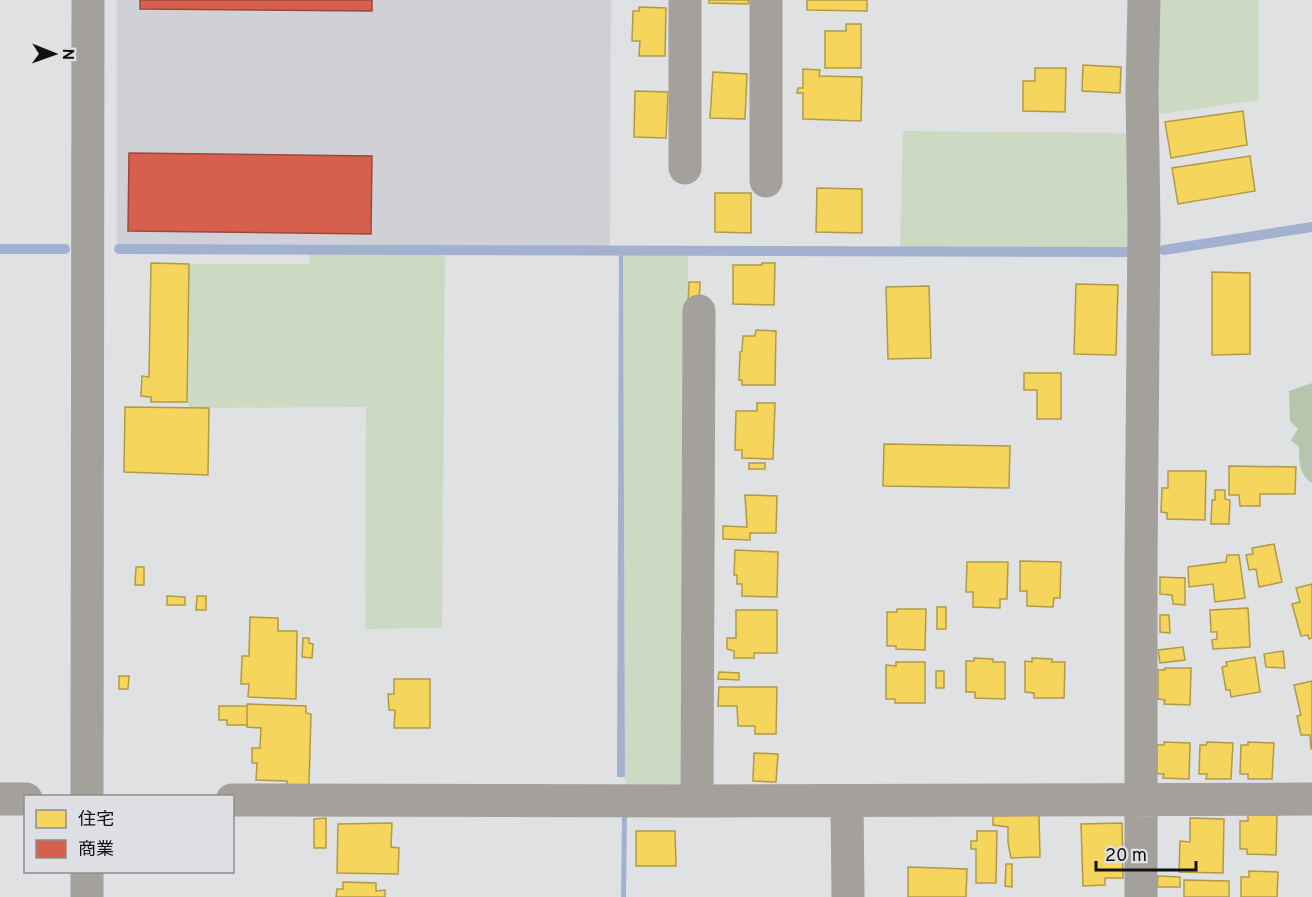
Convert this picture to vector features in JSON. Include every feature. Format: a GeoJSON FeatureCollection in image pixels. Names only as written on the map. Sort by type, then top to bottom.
{"type":"FeatureCollection","features":[{"type":"Feature","properties":{"kind":"street"},"geometry":{"type":"LineString","coordinates":[[87,0],[87,795]]}},
{"type":"Feature","properties":{"kind":"street"},"geometry":{"type":"LineString","coordinates":[[685,0],[685,168]]}},
{"type":"Feature","properties":{"kind":"street"},"geometry":{"type":"LineString","coordinates":[[766,0],[766,182]]}},
{"type":"Feature","properties":{"kind":"street"},"geometry":{"type":"LineString","coordinates":[[1141,897],[1144,0]]}},
{"type":"Feature","properties":{"kind":"street"},"geometry":{"type":"LineString","coordinates":[[697,801],[699,311]]}},
{"type":"Feature","properties":{"kind":"street"},"geometry":{"type":"LineString","coordinates":[[0,799],[24,799]]}},
{"type":"Feature","properties":{"kind":"street"},"geometry":{"type":"LineString","coordinates":[[234,800],[1312,799]]}},
{"type":"Feature","properties":{"kind":"street"},"geometry":{"type":"LineString","coordinates":[[847,801],[848,897]]}},
{"type":"Feature","properties":{"kind":"street"},"geometry":{"type":"LineString","coordinates":[[87,873],[87,897]]}},
{"type":"Feature","properties":{"kind":"shaded area"},"geometry":{"type":"Polygon","coordinates":[[[117,0],[611,0],[610,246],[117,246],[117,0]]]}},
{"type":"Feature","properties":{"kind":"green space"},"geometry":{"type":"Polygon","coordinates":[[[1154,0],[1259,0],[1259,100],[1154,115],[1154,0]]]}},
{"type":"Feature","properties":{"kind":"green space"},"geometry":{"type":"Polygon","coordinates":[[[903,131],[1132,133],[1133,249],[900,249],[903,131]]]}},
{"type":"Feature","properties":{"kind":"green space"},"geometry":{"type":"Polygon","coordinates":[[[309,251],[445,251],[442,628],[365,629],[366,407],[188,408],[189,264],[309,264],[309,251]]]}},
{"type":"Feature","properties":{"kind":"green space"},"geometry":{"type":"Polygon","coordinates":[[[623,252],[688,252],[687,790],[625,790],[623,252]]]}},
{"type":"Feature","properties":{"kind":"green space"},"geometry":{"type":"Polygon","coordinates":[[[1312,383],[1312,483],[1302,472],[1299,447],[1291,440],[1298,429],[1290,421],[1289,391],[1312,383]]]}},
{"type":"Feature","properties":{"kind":"water"},"geometry":{"type":"Polygon","coordinates":[[[619,252],[623,252],[625,777],[617,777],[619,252]]]}},
{"type":"Feature","properties":{"kind":"water"},"geometry":{"type":"Polygon","coordinates":[[[627,813],[626,897],[621,897],[622,814],[627,813]]]}},
{"type":"Feature","properties":{"kind":"building: 住宅"},"geometry":{"type":"Polygon","coordinates":[[[709,0],[749,0],[748,4],[709,3],[709,0]]]}},
{"type":"Feature","properties":{"kind":"building: 住宅"},"geometry":{"type":"Polygon","coordinates":[[[807,0],[867,0],[867,11],[807,10],[807,0]]]}},
{"type":"Feature","properties":{"kind":"building: 住宅"},"geometry":{"type":"Polygon","coordinates":[[[639,7],[666,8],[665,56],[639,56],[640,41],[632,41],[633,11],[639,11],[639,7]]]}},
{"type":"Feature","properties":{"kind":"building: 住宅"},"geometry":{"type":"Polygon","coordinates":[[[846,24],[861,24],[861,68],[825,68],[825,31],[846,31],[846,24]]]}},
{"type":"Feature","properties":{"kind":"building: 住宅"},"geometry":{"type":"Polygon","coordinates":[[[1083,65],[1121,67],[1120,93],[1082,91],[1083,65]]]}},
{"type":"Feature","properties":{"kind":"building: 住宅"},"geometry":{"type":"Polygon","coordinates":[[[1035,68],[1066,68],[1065,112],[1023,111],[1023,81],[1035,81],[1035,68]]]}},
{"type":"Feature","properties":{"kind":"building: 住宅"},"geometry":{"type":"Polygon","coordinates":[[[803,69],[820,70],[819,76],[862,77],[861,121],[803,119],[803,93],[797,93],[798,88],[803,88],[803,69]]]}},
{"type":"Feature","properties":{"kind":"building: 住宅"},"geometry":{"type":"Polygon","coordinates":[[[713,72],[747,74],[745,119],[710,118],[713,72]]]}},
{"type":"Feature","properties":{"kind":"building: 住宅"},"geometry":{"type":"Polygon","coordinates":[[[635,91],[668,92],[666,138],[634,137],[635,91]]]}},
{"type":"Feature","properties":{"kind":"building: 住宅"},"geometry":{"type":"Polygon","coordinates":[[[1243,111],[1247,145],[1171,158],[1165,122],[1243,111]]]}},
{"type":"Feature","properties":{"kind":"building: 住宅"},"geometry":{"type":"Polygon","coordinates":[[[1250,156],[1255,191],[1178,204],[1172,168],[1250,156]]]}},
{"type":"Feature","properties":{"kind":"building: 住宅"},"geometry":{"type":"Polygon","coordinates":[[[817,188],[862,189],[862,233],[816,232],[817,188]]]}},
{"type":"Feature","properties":{"kind":"building: 住宅"},"geometry":{"type":"Polygon","coordinates":[[[715,193],[751,193],[751,233],[715,232],[715,193]]]}},
{"type":"Feature","properties":{"kind":"building: 住宅"},"geometry":{"type":"Polygon","coordinates":[[[151,263],[189,264],[187,402],[151,402],[151,397],[141,396],[142,376],[149,377],[151,263]]]}},
{"type":"Feature","properties":{"kind":"building: 住宅"},"geometry":{"type":"Polygon","coordinates":[[[762,263],[775,263],[774,305],[733,304],[733,265],[762,265],[762,263]]]}},
{"type":"Feature","properties":{"kind":"building: 住宅"},"geometry":{"type":"Polygon","coordinates":[[[1212,272],[1250,273],[1250,354],[1212,355],[1212,272]]]}},
{"type":"Feature","properties":{"kind":"building: 住宅"},"geometry":{"type":"Polygon","coordinates":[[[689,282],[700,282],[699,303],[688,303],[689,282]]]}},
{"type":"Feature","properties":{"kind":"building: 住宅"},"geometry":{"type":"Polygon","coordinates":[[[1076,284],[1118,285],[1116,355],[1074,354],[1076,284]]]}},
{"type":"Feature","properties":{"kind":"building: 住宅"},"geometry":{"type":"Polygon","coordinates":[[[929,286],[931,358],[888,359],[886,287],[929,286]]]}},
{"type":"Feature","properties":{"kind":"building: 住宅"},"geometry":{"type":"Polygon","coordinates":[[[756,330],[776,331],[775,385],[742,385],[742,380],[739,380],[743,336],[755,336],[756,330]]]}},
{"type":"Feature","properties":{"kind":"building: 住宅"},"geometry":{"type":"Polygon","coordinates":[[[1024,373],[1061,373],[1061,419],[1037,419],[1037,390],[1024,390],[1024,373]]]}},
{"type":"Feature","properties":{"kind":"building: 住宅"},"geometry":{"type":"Polygon","coordinates":[[[757,403],[775,403],[773,459],[742,458],[742,450],[735,450],[736,411],[757,411],[757,403]]]}},
{"type":"Feature","properties":{"kind":"building: 住宅"},"geometry":{"type":"Polygon","coordinates":[[[125,407],[209,408],[208,475],[124,472],[125,407]]]}},
{"type":"Feature","properties":{"kind":"building: 住宅"},"geometry":{"type":"Polygon","coordinates":[[[884,444],[1010,446],[1009,488],[883,486],[884,444]]]}},
{"type":"Feature","properties":{"kind":"building: 住宅"},"geometry":{"type":"Polygon","coordinates":[[[749,463],[765,463],[765,469],[749,469],[749,463]]]}},
{"type":"Feature","properties":{"kind":"building: 住宅"},"geometry":{"type":"Polygon","coordinates":[[[1229,466],[1296,467],[1295,494],[1260,494],[1260,506],[1240,506],[1239,495],[1229,495],[1229,466]]]}},
{"type":"Feature","properties":{"kind":"building: 住宅"},"geometry":{"type":"Polygon","coordinates":[[[1168,471],[1206,471],[1205,520],[1167,519],[1167,513],[1161,512],[1162,488],[1168,488],[1168,471]]]}},
{"type":"Feature","properties":{"kind":"building: 住宅"},"geometry":{"type":"Polygon","coordinates":[[[1215,490],[1225,490],[1225,499],[1230,500],[1229,524],[1211,524],[1212,500],[1215,500],[1215,490]]]}},
{"type":"Feature","properties":{"kind":"building: 住宅"},"geometry":{"type":"Polygon","coordinates":[[[745,495],[777,496],[776,533],[750,533],[750,540],[723,539],[723,526],[747,527],[745,495]]]}},
{"type":"Feature","properties":{"kind":"building: 住宅"},"geometry":{"type":"Polygon","coordinates":[[[1274,544],[1282,582],[1259,587],[1256,569],[1249,570],[1246,555],[1253,554],[1252,548],[1274,544]]]}},
{"type":"Feature","properties":{"kind":"building: 住宅"},"geometry":{"type":"Polygon","coordinates":[[[735,550],[778,552],[777,597],[742,596],[742,584],[737,584],[737,575],[734,575],[735,550]]]}},
{"type":"Feature","properties":{"kind":"building: 住宅"},"geometry":{"type":"Polygon","coordinates":[[[1227,555],[1239,555],[1245,598],[1215,602],[1213,584],[1189,587],[1188,567],[1226,562],[1227,555]]]}},
{"type":"Feature","properties":{"kind":"building: 住宅"},"geometry":{"type":"Polygon","coordinates":[[[1020,561],[1061,562],[1060,598],[1054,598],[1053,607],[1027,606],[1027,591],[1020,591],[1020,561]]]}},
{"type":"Feature","properties":{"kind":"building: 住宅"},"geometry":{"type":"Polygon","coordinates":[[[967,562],[1008,562],[1007,599],[1000,599],[1000,608],[973,607],[973,592],[966,592],[967,562]]]}},
{"type":"Feature","properties":{"kind":"building: 住宅"},"geometry":{"type":"Polygon","coordinates":[[[136,567],[144,567],[144,585],[135,585],[136,567]]]}},
{"type":"Feature","properties":{"kind":"building: 住宅"},"geometry":{"type":"Polygon","coordinates":[[[1160,577],[1185,578],[1185,605],[1173,604],[1172,595],[1160,594],[1160,577]]]}},
{"type":"Feature","properties":{"kind":"building: 住宅"},"geometry":{"type":"Polygon","coordinates":[[[1312,584],[1312,638],[1309,639],[1308,635],[1301,636],[1292,604],[1300,602],[1296,588],[1312,584]]]}},
{"type":"Feature","properties":{"kind":"building: 住宅"},"geometry":{"type":"Polygon","coordinates":[[[167,596],[185,597],[185,605],[167,605],[167,596]]]}},
{"type":"Feature","properties":{"kind":"building: 住宅"},"geometry":{"type":"Polygon","coordinates":[[[197,596],[206,596],[206,610],[196,610],[197,596]]]}},
{"type":"Feature","properties":{"kind":"building: 住宅"},"geometry":{"type":"Polygon","coordinates":[[[937,607],[946,607],[946,629],[937,629],[937,607]]]}},
{"type":"Feature","properties":{"kind":"building: 住宅"},"geometry":{"type":"Polygon","coordinates":[[[1248,608],[1250,647],[1213,649],[1212,640],[1217,639],[1217,632],[1211,632],[1210,610],[1248,608]]]}},
{"type":"Feature","properties":{"kind":"building: 住宅"},"geometry":{"type":"Polygon","coordinates":[[[897,609],[926,609],[925,650],[896,649],[896,646],[887,646],[887,612],[897,612],[897,609]]]}},
{"type":"Feature","properties":{"kind":"building: 住宅"},"geometry":{"type":"Polygon","coordinates":[[[736,610],[777,610],[777,653],[754,653],[754,658],[734,658],[734,651],[727,649],[727,638],[736,638],[736,610]]]}},
{"type":"Feature","properties":{"kind":"building: 住宅"},"geometry":{"type":"Polygon","coordinates":[[[1160,615],[1169,615],[1170,633],[1160,632],[1160,615]]]}},
{"type":"Feature","properties":{"kind":"building: 住宅"},"geometry":{"type":"Polygon","coordinates":[[[250,617],[278,618],[278,631],[297,631],[296,699],[248,697],[249,684],[241,684],[242,656],[249,656],[250,617]]]}},
{"type":"Feature","properties":{"kind":"building: 住宅"},"geometry":{"type":"Polygon","coordinates":[[[303,638],[309,638],[309,643],[313,644],[312,658],[302,657],[303,638]]]}},
{"type":"Feature","properties":{"kind":"building: 住宅"},"geometry":{"type":"Polygon","coordinates":[[[1183,647],[1185,660],[1160,663],[1158,650],[1183,647]]]}},
{"type":"Feature","properties":{"kind":"building: 住宅"},"geometry":{"type":"Polygon","coordinates":[[[1283,651],[1285,668],[1266,667],[1264,654],[1283,651]]]}},
{"type":"Feature","properties":{"kind":"building: 住宅"},"geometry":{"type":"Polygon","coordinates":[[[1255,657],[1260,692],[1231,697],[1230,690],[1226,690],[1222,667],[1227,666],[1226,662],[1255,657]]]}},
{"type":"Feature","properties":{"kind":"building: 住宅"},"geometry":{"type":"Polygon","coordinates":[[[974,658],[1005,662],[1005,699],[975,698],[975,692],[966,692],[966,661],[974,661],[974,658]]]}},
{"type":"Feature","properties":{"kind":"building: 住宅"},"geometry":{"type":"Polygon","coordinates":[[[1032,658],[1065,662],[1064,698],[1034,698],[1034,693],[1025,692],[1025,661],[1032,662],[1032,658]]]}},
{"type":"Feature","properties":{"kind":"building: 住宅"},"geometry":{"type":"Polygon","coordinates":[[[896,662],[925,662],[925,703],[895,703],[895,699],[886,699],[886,665],[896,666],[896,662]]]}},
{"type":"Feature","properties":{"kind":"building: 住宅"},"geometry":{"type":"Polygon","coordinates":[[[1165,668],[1191,668],[1190,705],[1164,704],[1165,700],[1158,699],[1158,670],[1165,670],[1165,668]]]}},
{"type":"Feature","properties":{"kind":"building: 住宅"},"geometry":{"type":"Polygon","coordinates":[[[936,671],[944,671],[944,688],[936,688],[936,671]]]}},
{"type":"Feature","properties":{"kind":"building: 住宅"},"geometry":{"type":"Polygon","coordinates":[[[719,672],[739,673],[739,680],[718,679],[719,672]]]}},
{"type":"Feature","properties":{"kind":"building: 住宅"},"geometry":{"type":"Polygon","coordinates":[[[119,676],[129,676],[128,689],[119,689],[119,676]]]}},
{"type":"Feature","properties":{"kind":"building: 住宅"},"geometry":{"type":"Polygon","coordinates":[[[394,679],[430,679],[430,728],[394,728],[395,710],[389,710],[388,694],[394,694],[394,679]]]}},
{"type":"Feature","properties":{"kind":"building: 住宅"},"geometry":{"type":"Polygon","coordinates":[[[1312,681],[1311,749],[1310,735],[1301,735],[1297,716],[1301,715],[1294,685],[1312,681]]]}},
{"type":"Feature","properties":{"kind":"building: 住宅"},"geometry":{"type":"Polygon","coordinates":[[[719,687],[777,687],[776,734],[755,734],[755,726],[738,726],[737,706],[718,706],[719,687]]]}},
{"type":"Feature","properties":{"kind":"building: 住宅"},"geometry":{"type":"Polygon","coordinates":[[[247,704],[306,706],[306,713],[311,714],[309,785],[287,785],[287,781],[256,780],[257,763],[252,763],[252,748],[260,748],[261,728],[247,727],[247,704]]]}},
{"type":"Feature","properties":{"kind":"building: 住宅"},"geometry":{"type":"Polygon","coordinates":[[[219,706],[247,706],[247,725],[227,725],[227,720],[219,720],[219,706]]]}},
{"type":"Feature","properties":{"kind":"building: 住宅"},"geometry":{"type":"Polygon","coordinates":[[[1164,742],[1190,743],[1189,779],[1163,778],[1164,774],[1157,774],[1157,745],[1164,745],[1164,742]]]}},
{"type":"Feature","properties":{"kind":"building: 住宅"},"geometry":{"type":"Polygon","coordinates":[[[1207,742],[1233,743],[1231,779],[1206,779],[1207,774],[1199,774],[1200,745],[1206,745],[1207,742]]]}},
{"type":"Feature","properties":{"kind":"building: 住宅"},"geometry":{"type":"Polygon","coordinates":[[[1248,742],[1274,743],[1272,779],[1248,779],[1248,774],[1240,774],[1241,745],[1248,745],[1248,742]]]}},
{"type":"Feature","properties":{"kind":"building: 住宅"},"geometry":{"type":"Polygon","coordinates":[[[754,753],[778,754],[776,782],[753,781],[754,753]]]}},
{"type":"Feature","properties":{"kind":"building: 住宅"},"geometry":{"type":"Polygon","coordinates":[[[1039,815],[1040,857],[1011,858],[1008,827],[993,825],[993,816],[1039,815]]]}},
{"type":"Feature","properties":{"kind":"building: 住宅"},"geometry":{"type":"Polygon","coordinates":[[[1248,815],[1277,815],[1276,855],[1247,854],[1247,849],[1240,849],[1240,821],[1248,821],[1248,815]]]}},
{"type":"Feature","properties":{"kind":"building: 住宅"},"geometry":{"type":"Polygon","coordinates":[[[326,818],[326,848],[314,848],[314,819],[326,818]]]}},
{"type":"Feature","properties":{"kind":"building: 住宅"},"geometry":{"type":"Polygon","coordinates":[[[1190,818],[1224,819],[1223,873],[1179,872],[1180,841],[1190,842],[1190,818]]]}},
{"type":"Feature","properties":{"kind":"building: 住宅"},"geometry":{"type":"Polygon","coordinates":[[[392,823],[391,847],[399,848],[398,874],[337,873],[338,824],[392,823]]]}},
{"type":"Feature","properties":{"kind":"building: 住宅"},"geometry":{"type":"Polygon","coordinates":[[[1122,823],[1123,878],[1105,878],[1105,885],[1083,886],[1081,824],[1122,823]]]}},
{"type":"Feature","properties":{"kind":"building: 住宅"},"geometry":{"type":"Polygon","coordinates":[[[636,831],[675,831],[676,866],[636,866],[636,831]]]}},
{"type":"Feature","properties":{"kind":"building: 住宅"},"geometry":{"type":"Polygon","coordinates":[[[977,831],[997,831],[996,883],[976,883],[976,849],[971,849],[971,841],[977,841],[977,831]]]}},
{"type":"Feature","properties":{"kind":"building: 住宅"},"geometry":{"type":"Polygon","coordinates":[[[1006,864],[1012,864],[1012,887],[1005,886],[1006,864]]]}},
{"type":"Feature","properties":{"kind":"building: 住宅"},"geometry":{"type":"Polygon","coordinates":[[[908,867],[967,869],[966,897],[908,897],[908,867]]]}},
{"type":"Feature","properties":{"kind":"building: 住宅"},"geometry":{"type":"Polygon","coordinates":[[[1249,871],[1278,872],[1277,897],[1241,897],[1241,877],[1249,877],[1249,871]]]}},
{"type":"Feature","properties":{"kind":"building: 住宅"},"geometry":{"type":"Polygon","coordinates":[[[1158,876],[1180,877],[1180,887],[1157,887],[1158,876]]]}},
{"type":"Feature","properties":{"kind":"building: 住宅"},"geometry":{"type":"Polygon","coordinates":[[[1184,880],[1229,881],[1229,897],[1184,897],[1184,880]]]}},
{"type":"Feature","properties":{"kind":"building: 住宅"},"geometry":{"type":"Polygon","coordinates":[[[343,882],[376,883],[376,891],[385,890],[385,897],[336,897],[337,889],[343,889],[343,882]]]}},
{"type":"Feature","properties":{"kind":"building: 商業"},"geometry":{"type":"Polygon","coordinates":[[[140,0],[372,0],[372,11],[140,9],[140,0]]]}},
{"type":"Feature","properties":{"kind":"building: 商業"},"geometry":{"type":"Polygon","coordinates":[[[129,153],[372,156],[371,234],[128,231],[129,153]]]}},
{"type":"Feature","properties":{"kind":"waterway"},"geometry":{"type":"LineString","coordinates":[[1164,250],[1312,227]]}},
{"type":"Feature","properties":{"kind":"waterway"},"geometry":{"type":"LineString","coordinates":[[0,249],[65,249]]}},
{"type":"Feature","properties":{"kind":"waterway"},"geometry":{"type":"LineString","coordinates":[[119,249],[1126,252]]}}]}
